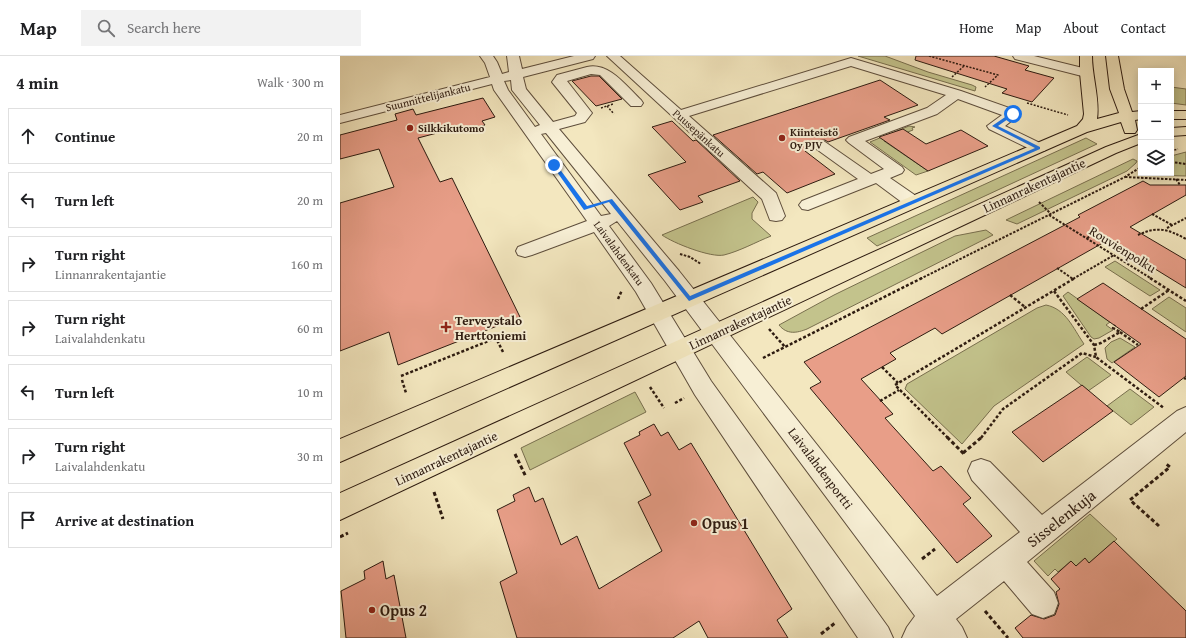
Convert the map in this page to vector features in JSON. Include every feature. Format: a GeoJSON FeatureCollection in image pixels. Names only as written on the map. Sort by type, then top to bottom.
{"type":"FeatureCollection","features":[{"type":"Feature","properties":{"kind":"main road"},"geometry":{"type":"LineString","coordinates":[[1082,129],[1090,120],[1092,102],[1086,73],[1086,56]]}},
{"type":"Feature","properties":{"kind":"main road"},"geometry":{"type":"LineString","coordinates":[[1112,56],[1117,89],[1131,120],[1130,130],[1127,137],[1118,147]]}},
{"type":"Feature","properties":{"kind":"main road"},"geometry":{"type":"LineString","coordinates":[[1092,102],[1131,120]]}},
{"type":"Feature","properties":{"kind":"main road"},"geometry":{"type":"LineString","coordinates":[[1174,115],[1186,115]]}},
{"type":"Feature","properties":{"kind":"main road"},"geometry":{"type":"LineString","coordinates":[[340,450],[1082,129],[1131,120]]}},
{"type":"Feature","properties":{"kind":"main road","name":"Linnanrakentajantie"},"geometry":{"type":"LineString","coordinates":[[340,507],[1118,147],[1138,139]]}},
{"type":"Feature","properties":{"kind":"street","name":"Laivalahdenkatu"},"geometry":{"type":"LineString","coordinates":[[486,56],[501,90],[659,312]]}},
{"type":"Feature","properties":{"kind":"street"},"geometry":{"type":"LineString","coordinates":[[515,65],[548,56]]}},
{"type":"Feature","properties":{"kind":"street"},"geometry":{"type":"LineString","coordinates":[[515,65],[589,56]]}},
{"type":"Feature","properties":{"kind":"street","name":"Puusepänkatu"},"geometry":{"type":"LineString","coordinates":[[613,56],[770,197],[776,216]]}},
{"type":"Feature","properties":{"kind":"street"},"geometry":{"type":"LineString","coordinates":[[1020,56],[1086,73]]}},
{"type":"Feature","properties":{"kind":"street"},"geometry":{"type":"LineString","coordinates":[[678,115],[851,62],[956,94],[1013,114],[994,126],[1039,148]]}},
{"type":"Feature","properties":{"kind":"street","name":"Laivalahdenkatu"},"geometry":{"type":"LineString","coordinates":[[515,65],[519,90],[616,205],[689,299]]}},
{"type":"Feature","properties":{"kind":"street","name":"Suunnittelijankatu"},"geometry":{"type":"LineString","coordinates":[[340,119],[495,74],[515,65]]}},
{"type":"Feature","properties":{"kind":"street"},"geometry":{"type":"LineString","coordinates":[[532,132],[580,119],[585,113],[559,82],[562,78],[591,70],[604,72],[636,103]]}},
{"type":"Feature","properties":{"kind":"street","name":"Suunnittelijankatu"},"geometry":{"type":"LineString","coordinates":[[340,106],[495,74]]}},
{"type":"Feature","properties":{"kind":"street"},"geometry":{"type":"LineString","coordinates":[[808,205],[896,170],[854,140],[932,111],[956,94]]}},
{"type":"Feature","properties":{"kind":"street"},"geometry":{"type":"LineString","coordinates":[[820,145],[913,202]]}},
{"type":"Feature","properties":{"kind":"street"},"geometry":{"type":"LineString","coordinates":[[525,251],[616,205]]}},
{"type":"Feature","properties":{"kind":"street","name":"Laivalahdenportti"},"geometry":{"type":"LineString","coordinates":[[689,299],[716,333],[935,631]]}},
{"type":"Feature","properties":{"kind":"street"},"geometry":{"type":"LineString","coordinates":[[659,312],[703,388],[877,638]]}},
{"type":"Feature","properties":{"kind":"street","name":"Sisselenkuja"},"geometry":{"type":"LineString","coordinates":[[935,631],[1006,561],[1184,420]]}},
{"type":"Feature","properties":{"kind":"street"},"geometry":{"type":"LineString","coordinates":[[972,462],[1040,534]]}},
{"type":"Feature","properties":{"kind":"street"},"geometry":{"type":"LineString","coordinates":[[1006,561],[1043,603]]}},
{"type":"Feature","properties":{"kind":"path"},"geometry":{"type":"LineString","coordinates":[[929,56],[998,75],[983,90]]}},
{"type":"Feature","properties":{"kind":"path"},"geometry":{"type":"LineString","coordinates":[[955,74],[964,66]]}},
{"type":"Feature","properties":{"kind":"path"},"geometry":{"type":"LineString","coordinates":[[1024,102],[1068,115]]}},
{"type":"Feature","properties":{"kind":"path"},"geometry":{"type":"LineString","coordinates":[[607,106],[614,114]]}},
{"type":"Feature","properties":{"kind":"path"},"geometry":{"type":"LineString","coordinates":[[1174,162],[1186,164]]}},
{"type":"Feature","properties":{"kind":"path"},"geometry":{"type":"LineString","coordinates":[[772,353],[1125,177],[1138,169]]}},
{"type":"Feature","properties":{"kind":"path"},"geometry":{"type":"LineString","coordinates":[[1125,177],[1186,180]]}},
{"type":"Feature","properties":{"kind":"path"},"geometry":{"type":"LineString","coordinates":[[1176,179],[1180,185]]}},
{"type":"Feature","properties":{"kind":"path"},"geometry":{"type":"LineString","coordinates":[[1152,214],[1172,225]]}},
{"type":"Feature","properties":{"kind":"path","name":"Rouvienpolku"},"geometry":{"type":"LineString","coordinates":[[1049,215],[1186,301]]}},
{"type":"Feature","properties":{"kind":"path"},"geometry":{"type":"LineString","coordinates":[[1167,228],[1186,218]]}},
{"type":"Feature","properties":{"kind":"path"},"geometry":{"type":"LineString","coordinates":[[1138,235],[1150,228],[1167,228],[1186,239]]}},
{"type":"Feature","properties":{"kind":"path"},"geometry":{"type":"LineString","coordinates":[[1086,238],[1097,233]]}},
{"type":"Feature","properties":{"kind":"path"},"geometry":{"type":"LineString","coordinates":[[1114,256],[1025,307],[895,385],[972,462],[982,437],[1003,409],[1082,354],[1096,357],[1184,420]]}},
{"type":"Feature","properties":{"kind":"path"},"geometry":{"type":"LineString","coordinates":[[1057,268],[1073,279]]}},
{"type":"Feature","properties":{"kind":"path"},"geometry":{"type":"LineString","coordinates":[[1141,309],[1169,290]]}},
{"type":"Feature","properties":{"kind":"path"},"geometry":{"type":"LineString","coordinates":[[1054,291],[1094,345],[1096,357]]}},
{"type":"Feature","properties":{"kind":"path"},"geometry":{"type":"LineString","coordinates":[[1010,295],[1025,307]]}},
{"type":"Feature","properties":{"kind":"path"},"geometry":{"type":"LineString","coordinates":[[1115,326],[1113,328],[1138,345]]}},
{"type":"Feature","properties":{"kind":"path"},"geometry":{"type":"LineString","coordinates":[[1094,345],[1102,344],[1112,335],[1120,332]]}},
{"type":"Feature","properties":{"kind":"path"},"geometry":{"type":"LineString","coordinates":[[401,376],[496,338],[503,352]]}},
{"type":"Feature","properties":{"kind":"path"},"geometry":{"type":"LineString","coordinates":[[882,367],[898,383]]}},
{"type":"Feature","properties":{"kind":"path"},"geometry":{"type":"LineString","coordinates":[[402,380],[406,393]]}},
{"type":"Feature","properties":{"kind":"path"},"geometry":{"type":"LineString","coordinates":[[880,400],[899,390]]}},
{"type":"Feature","properties":{"kind":"path"},"geometry":{"type":"LineString","coordinates":[[515,454],[526,477]]}},
{"type":"Feature","properties":{"kind":"path"},"geometry":{"type":"LineString","coordinates":[[1159,526],[1130,500],[1170,467],[1160,459]]}},
{"type":"Feature","properties":{"kind":"path"},"geometry":{"type":"LineString","coordinates":[[434,492],[443,519]]}},
{"type":"Feature","properties":{"kind":"path"},"geometry":{"type":"LineString","coordinates":[[340,538],[348,533]]}},
{"type":"Feature","properties":{"kind":"green space"},"geometry":{"type":"Polygon","coordinates":[[[858,56],[885,56],[928,72],[972,85],[976,87],[975,91],[858,56]]]}},
{"type":"Feature","properties":{"kind":"green space"},"geometry":{"type":"Polygon","coordinates":[[[1174,87],[1186,89],[1186,105],[1174,103],[1174,87]]]}},
{"type":"Feature","properties":{"kind":"green space"},"geometry":{"type":"Polygon","coordinates":[[[909,126],[915,127],[912,128],[913,130],[884,141],[928,171],[916,175],[870,142],[909,126]]]}},
{"type":"Feature","properties":{"kind":"green space"},"geometry":{"type":"Polygon","coordinates":[[[1086,138],[1097,144],[877,246],[867,238],[1086,138]]]}},
{"type":"Feature","properties":{"kind":"green space"},"geometry":{"type":"Polygon","coordinates":[[[1186,152],[1186,176],[1174,176],[1174,155],[1186,152]]]}},
{"type":"Feature","properties":{"kind":"green space"},"geometry":{"type":"Polygon","coordinates":[[[1133,159],[1137,161],[1136,163],[1127,171],[1017,224],[1006,220],[1133,159]]]}},
{"type":"Feature","properties":{"kind":"green space"},"geometry":{"type":"Polygon","coordinates":[[[753,197],[758,202],[752,213],[752,219],[771,236],[742,249],[724,255],[710,254],[683,246],[662,235],[753,197]]]}},
{"type":"Feature","properties":{"kind":"green space"},"geometry":{"type":"Polygon","coordinates":[[[986,230],[993,235],[807,329],[789,332],[779,325],[834,295],[955,236],[986,230]]]}},
{"type":"Feature","properties":{"kind":"green space"},"geometry":{"type":"Polygon","coordinates":[[[1115,261],[1160,290],[1150,296],[1105,267],[1115,261]]]}},
{"type":"Feature","properties":{"kind":"green space"},"geometry":{"type":"Polygon","coordinates":[[[1068,292],[1110,322],[1106,325],[1113,330],[1099,338],[1094,339],[1091,337],[1063,296],[1068,292]]]}},
{"type":"Feature","properties":{"kind":"green space"},"geometry":{"type":"Polygon","coordinates":[[[1169,297],[1186,308],[1186,332],[1152,309],[1169,297]]]}},
{"type":"Feature","properties":{"kind":"green space"},"geometry":{"type":"Polygon","coordinates":[[[1046,305],[1053,307],[1064,315],[1084,344],[994,406],[962,444],[905,389],[907,384],[1037,308],[1046,305]]]}},
{"type":"Feature","properties":{"kind":"green space"},"geometry":{"type":"Polygon","coordinates":[[[1120,338],[1135,347],[1112,363],[1107,359],[1105,348],[1111,342],[1120,338]]]}},
{"type":"Feature","properties":{"kind":"green space"},"geometry":{"type":"Polygon","coordinates":[[[1087,357],[1111,375],[1088,391],[1066,372],[1087,357]]]}},
{"type":"Feature","properties":{"kind":"green space"},"geometry":{"type":"Polygon","coordinates":[[[1130,389],[1154,407],[1131,425],[1107,406],[1130,389]]]}},
{"type":"Feature","properties":{"kind":"green space"},"geometry":{"type":"Polygon","coordinates":[[[635,392],[646,412],[530,470],[521,448],[635,392]]]}},
{"type":"Feature","properties":{"kind":"green space"},"geometry":{"type":"Polygon","coordinates":[[[1090,514],[1117,539],[1089,563],[1085,559],[1076,566],[1071,561],[1058,572],[1055,569],[1048,576],[1034,561],[1090,514]]]}},
{"type":"Feature","properties":{"kind":"building"},"geometry":{"type":"Polygon","coordinates":[[[916,56],[994,56],[1029,66],[1025,70],[1054,78],[1032,102],[1002,93],[1007,89],[915,60],[916,56]]]}},
{"type":"Feature","properties":{"kind":"building"},"geometry":{"type":"Polygon","coordinates":[[[591,76],[599,76],[622,99],[596,106],[572,81],[591,76]]]}},
{"type":"Feature","properties":{"kind":"building","name":"Kiinteistö Oy PJV"},"geometry":{"type":"Polygon","coordinates":[[[880,80],[918,105],[884,117],[890,120],[828,142],[825,140],[814,141],[810,145],[813,148],[805,151],[835,174],[787,193],[763,172],[757,174],[713,135],[880,80]]]}},
{"type":"Feature","properties":{"kind":"building"},"geometry":{"type":"Polygon","coordinates":[[[483,98],[495,117],[482,121],[485,125],[463,131],[460,127],[418,138],[440,182],[452,178],[520,317],[398,365],[389,332],[340,351],[340,203],[394,187],[379,149],[340,159],[340,135],[397,120],[395,114],[413,109],[416,115],[483,98]]]}},
{"type":"Feature","properties":{"kind":"building"},"geometry":{"type":"Polygon","coordinates":[[[672,121],[693,141],[696,140],[740,181],[698,196],[703,202],[680,210],[648,175],[686,162],[652,127],[672,121]]]}},
{"type":"Feature","properties":{"kind":"building"},"geometry":{"type":"Polygon","coordinates":[[[903,129],[926,144],[961,130],[988,146],[928,171],[879,137],[903,129]]]}},
{"type":"Feature","properties":{"kind":"building"},"geometry":{"type":"Polygon","coordinates":[[[1143,181],[1150,185],[1186,185],[1186,195],[1130,227],[1186,260],[1186,288],[1108,240],[942,334],[935,328],[890,353],[896,359],[861,379],[893,414],[885,418],[933,471],[941,466],[971,498],[963,504],[992,536],[957,563],[810,388],[821,382],[804,362],[1080,217],[1078,215],[1143,181]]]}},
{"type":"Feature","properties":{"kind":"building"},"geometry":{"type":"Polygon","coordinates":[[[1103,283],[1186,339],[1186,376],[1159,397],[1114,362],[1141,344],[1077,299],[1103,283]]]}},
{"type":"Feature","properties":{"kind":"building"},"geometry":{"type":"Polygon","coordinates":[[[1082,385],[1113,411],[1043,462],[1012,432],[1082,385]]]}},
{"type":"Feature","properties":{"kind":"building","name":"Opus 1"},"geometry":{"type":"Polygon","coordinates":[[[654,424],[661,436],[668,432],[679,450],[691,443],[792,609],[777,620],[788,638],[708,638],[699,621],[673,638],[517,638],[500,582],[517,573],[497,510],[515,501],[513,495],[529,487],[535,502],[543,498],[561,545],[577,536],[599,589],[662,551],[638,502],[651,495],[624,443],[640,435],[639,432],[654,424]]]}},
{"type":"Feature","properties":{"kind":"building"},"geometry":{"type":"Polygon","coordinates":[[[1114,541],[1186,611],[1186,638],[1023,638],[1015,628],[1031,615],[1044,619],[1055,615],[1059,604],[1056,592],[1060,589],[1051,579],[1071,561],[1076,566],[1085,558],[1089,563],[1114,541]]]}},
{"type":"Feature","properties":{"kind":"building","name":"Opus 2"},"geometry":{"type":"Polygon","coordinates":[[[383,561],[386,579],[394,575],[406,638],[346,638],[341,591],[365,579],[364,571],[383,561]]]}},
{"type":"Feature","properties":{"kind":"place","name":"Silkkikutomo"},"geometry":{"type":"Point","coordinates":[410,128]}},
{"type":"Feature","properties":{"kind":"place","name":"Kiinteistö Oy PJV"},"geometry":{"type":"Point","coordinates":[782,138]}},
{"type":"Feature","properties":{"kind":"place","name":"Terveystalo Herttoniemi"},"geometry":{"type":"Point","coordinates":[446,327]}},
{"type":"Feature","properties":{"kind":"place","name":"Opus 1"},"geometry":{"type":"Point","coordinates":[694,523]}},
{"type":"Feature","properties":{"kind":"place","name":"Opus 2"},"geometry":{"type":"Point","coordinates":[372,610]}},
{"type":"Feature","properties":{"kind":"route"},"geometry":{"type":"LineString","coordinates":[[554,165],[586,209],[610,200],[689,299],[1039,148],[994,126],[1013,114]]}}]}
